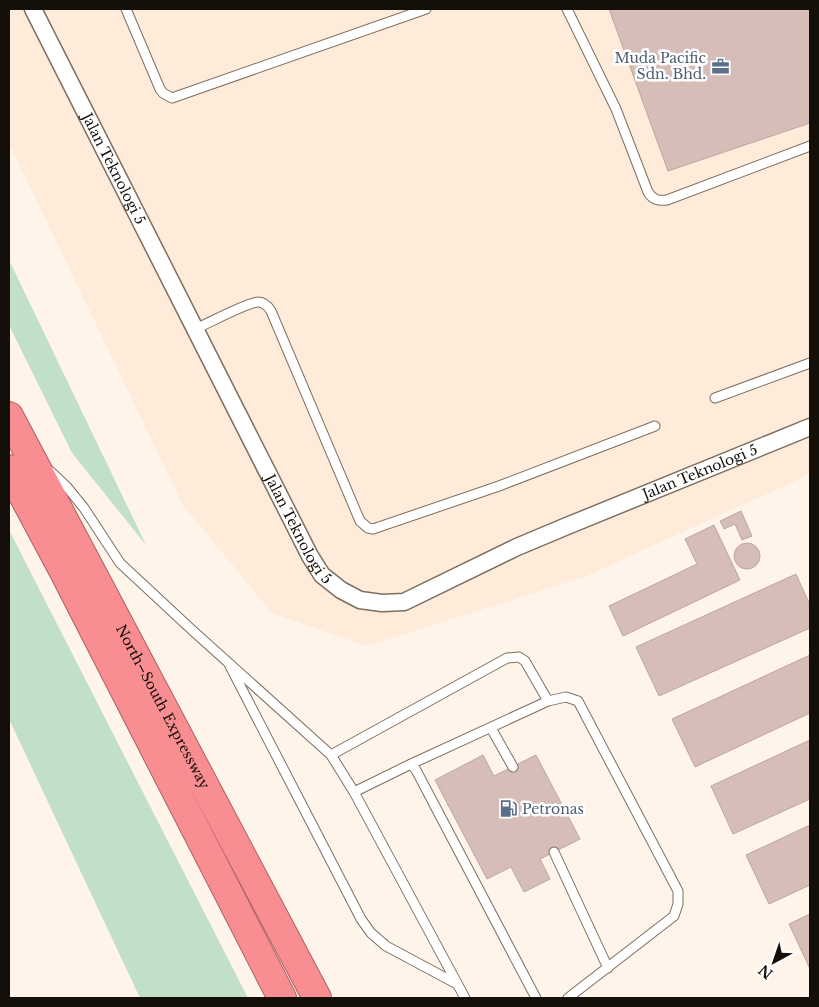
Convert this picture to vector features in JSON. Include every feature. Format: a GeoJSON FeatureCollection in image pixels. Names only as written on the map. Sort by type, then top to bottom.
{"type":"FeatureCollection","features":[{"type":"Feature","properties":{"kind":"highway","name":"North–South Expressway"},"geometry":{"type":"LineString","coordinates":[[9,416],[18,459],[64,572],[282,998]]}},
{"type":"Feature","properties":{"kind":"highway","name":"North–South Expressway"},"geometry":{"type":"LineString","coordinates":[[18,459],[317,998]]}},
{"type":"Feature","properties":{"kind":"highway"},"geometry":{"type":"LineString","coordinates":[[9,498],[64,572]]}},
{"type":"Feature","properties":{"kind":"street","name":"Jalan Teknologi 5"},"geometry":{"type":"LineString","coordinates":[[32,9],[310,556],[322,575],[341,590],[360,600],[382,603],[404,602],[542,536],[810,428]]}},
{"type":"Feature","properties":{"kind":"lane"},"geometry":{"type":"LineString","coordinates":[[126,9],[160,89],[172,98],[426,9]]}},
{"type":"Feature","properties":{"kind":"lane"},"geometry":{"type":"LineString","coordinates":[[567,9],[616,109],[648,192],[656,200],[667,200],[810,146]]}},
{"type":"Feature","properties":{"kind":"lane"},"geometry":{"type":"LineString","coordinates":[[194,329],[252,303],[263,303],[268,306],[360,521],[373,529],[499,486],[655,426]]}},
{"type":"Feature","properties":{"kind":"lane"},"geometry":{"type":"LineString","coordinates":[[715,398],[810,363]]}},
{"type":"Feature","properties":{"kind":"lane"},"geometry":{"type":"LineString","coordinates":[[18,459],[67,486],[84,508],[120,563],[331,755],[354,792],[465,998]]}},
{"type":"Feature","properties":{"kind":"lane"},"geometry":{"type":"LineString","coordinates":[[331,755],[507,658],[519,657],[525,661],[548,701]]}},
{"type":"Feature","properties":{"kind":"lane"},"geometry":{"type":"LineString","coordinates":[[227,662],[361,919],[371,933],[386,946],[458,985]]}},
{"type":"Feature","properties":{"kind":"lane"},"geometry":{"type":"LineString","coordinates":[[354,792],[410,764],[548,701],[566,697],[578,701],[678,891],[678,904],[674,916],[568,998]]}},
{"type":"Feature","properties":{"kind":"lane"},"geometry":{"type":"LineString","coordinates":[[491,728],[512,767]]}},
{"type":"Feature","properties":{"kind":"lane"},"geometry":{"type":"LineString","coordinates":[[410,764],[416,770],[536,998]]}},
{"type":"Feature","properties":{"kind":"lane"},"geometry":{"type":"LineString","coordinates":[[554,852],[608,968]]}},
{"type":"Feature","properties":{"kind":"shaded area"},"geometry":{"type":"Polygon","coordinates":[[[9,9],[810,9],[810,474],[584,577],[367,646],[272,613],[183,505],[9,143],[9,9]]]}},
{"type":"Feature","properties":{"kind":"green space"},"geometry":{"type":"Polygon","coordinates":[[[9,260],[146,545],[72,453],[9,325],[9,260]]]}},
{"type":"Feature","properties":{"kind":"green space"},"geometry":{"type":"Polygon","coordinates":[[[9,530],[248,998],[140,998],[9,719],[9,530]]]}},
{"type":"Feature","properties":{"kind":"building","name":"Muda Pacific Sdn. Bhd."},"geometry":{"type":"Polygon","coordinates":[[[609,9],[810,9],[810,123],[668,171],[609,9]]]}},
{"type":"Feature","properties":{"kind":"building"},"geometry":{"type":"Polygon","coordinates":[[[741,511],[752,536],[742,540],[735,524],[724,529],[720,521],[741,511]]]}},
{"type":"Feature","properties":{"kind":"building"},"geometry":{"type":"Polygon","coordinates":[[[714,525],[740,580],[623,636],[609,606],[697,564],[685,539],[714,525]]]}},
{"type":"Feature","properties":{"kind":"building"},"geometry":{"type":"Polygon","coordinates":[[[747,543],[756,547],[760,556],[756,565],[747,569],[738,565],[734,556],[738,547],[747,543]]]}},
{"type":"Feature","properties":{"kind":"building"},"geometry":{"type":"Polygon","coordinates":[[[796,574],[810,605],[810,628],[659,696],[636,647],[796,574]]]}},
{"type":"Feature","properties":{"kind":"building"},"geometry":{"type":"Polygon","coordinates":[[[810,655],[810,713],[695,767],[672,719],[810,655]]]}},
{"type":"Feature","properties":{"kind":"building"},"geometry":{"type":"Polygon","coordinates":[[[810,740],[810,799],[733,834],[711,786],[810,740]]]}},
{"type":"Feature","properties":{"kind":"building","name":"Petronas"},"geometry":{"type":"Polygon","coordinates":[[[483,755],[494,776],[536,755],[580,839],[540,859],[550,879],[524,892],[511,867],[487,879],[435,780],[483,755]]]}},
{"type":"Feature","properties":{"kind":"building"},"geometry":{"type":"Polygon","coordinates":[[[810,825],[810,885],[769,904],[746,855],[810,825]]]}},
{"type":"Feature","properties":{"kind":"building"},"geometry":{"type":"Polygon","coordinates":[[[810,914],[810,969],[789,924],[810,914]]]}},
{"type":"Feature","properties":{"kind":"place","name":"Muda Pacific Sdn. Bhd."},"geometry":{"type":"Point","coordinates":[720,66]}},
{"type":"Feature","properties":{"kind":"place","name":"Petronas"},"geometry":{"type":"Point","coordinates":[508,809]}}]}
